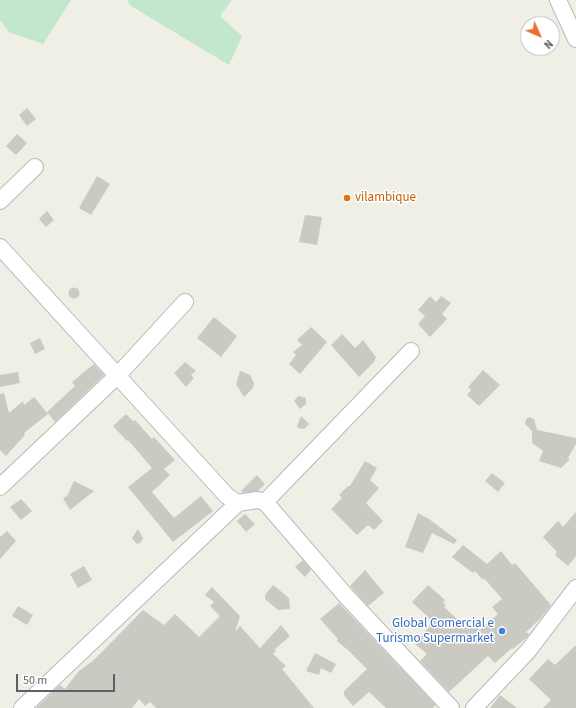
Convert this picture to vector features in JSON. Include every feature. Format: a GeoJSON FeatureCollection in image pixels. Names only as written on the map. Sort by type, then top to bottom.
{"type":"FeatureCollection","features":[{"type":"Feature","properties":{"kind":"street"},"geometry":{"type":"LineString","coordinates":[[558,0],[576,39]]}},
{"type":"Feature","properties":{"kind":"street"},"geometry":{"type":"LineString","coordinates":[[0,201],[35,167]]}},
{"type":"Feature","properties":{"kind":"street"},"geometry":{"type":"LineString","coordinates":[[0,247],[118,374],[227,496],[238,503]]}},
{"type":"Feature","properties":{"kind":"street"},"geometry":{"type":"LineString","coordinates":[[0,487],[118,374],[186,302]]}},
{"type":"Feature","properties":{"kind":"street"},"geometry":{"type":"LineString","coordinates":[[265,502],[411,352]]}},
{"type":"Feature","properties":{"kind":"street"},"geometry":{"type":"LineString","coordinates":[[22,708],[238,503],[257,500],[265,502],[351,601],[452,708]]}},
{"type":"Feature","properties":{"kind":"street"},"geometry":{"type":"LineString","coordinates":[[474,708],[528,651],[576,588]]}},
{"type":"Feature","properties":{"kind":"green space"},"geometry":{"type":"Polygon","coordinates":[[[0,0],[71,0],[43,44],[9,32],[0,20],[0,0]]]}},
{"type":"Feature","properties":{"kind":"green space"},"geometry":{"type":"Polygon","coordinates":[[[127,0],[232,0],[220,16],[242,36],[229,65],[131,6],[127,0]]]}},
{"type":"Feature","properties":{"kind":"building"},"geometry":{"type":"Polygon","coordinates":[[[27,108],[36,119],[27,126],[19,115],[27,108]]]}},
{"type":"Feature","properties":{"kind":"building"},"geometry":{"type":"Polygon","coordinates":[[[17,134],[27,143],[16,155],[6,146],[17,134]]]}},
{"type":"Feature","properties":{"kind":"building"},"geometry":{"type":"Polygon","coordinates":[[[97,176],[110,184],[91,215],[79,208],[97,176]]]}},
{"type":"Feature","properties":{"kind":"building"},"geometry":{"type":"Polygon","coordinates":[[[47,211],[54,220],[46,227],[39,219],[47,211]]]}},
{"type":"Feature","properties":{"kind":"building"},"geometry":{"type":"Polygon","coordinates":[[[305,215],[322,217],[317,245],[299,242],[305,215]]]}},
{"type":"Feature","properties":{"kind":"building"},"geometry":{"type":"Polygon","coordinates":[[[72,288],[76,288],[78,289],[78,297],[72,298],[69,295],[69,291],[72,288]]]}},
{"type":"Feature","properties":{"kind":"building"},"geometry":{"type":"Polygon","coordinates":[[[430,296],[436,302],[441,296],[451,303],[442,314],[447,319],[430,337],[418,324],[425,316],[418,310],[430,296]]]}},
{"type":"Feature","properties":{"kind":"building"},"geometry":{"type":"Polygon","coordinates":[[[214,317],[237,336],[221,357],[197,338],[214,317]]]}},
{"type":"Feature","properties":{"kind":"building"},"geometry":{"type":"Polygon","coordinates":[[[311,327],[327,342],[300,374],[289,364],[296,355],[293,352],[302,345],[297,340],[311,327]]]}},
{"type":"Feature","properties":{"kind":"building"},"geometry":{"type":"Polygon","coordinates":[[[342,334],[355,348],[363,340],[376,357],[374,362],[359,377],[331,345],[342,334]]]}},
{"type":"Feature","properties":{"kind":"building"},"geometry":{"type":"Polygon","coordinates":[[[40,338],[45,349],[35,354],[30,343],[40,338]]]}},
{"type":"Feature","properties":{"kind":"building"},"geometry":{"type":"Polygon","coordinates":[[[185,362],[196,371],[191,375],[194,378],[186,387],[174,373],[185,362]]]}},
{"type":"Feature","properties":{"kind":"building"},"geometry":{"type":"Polygon","coordinates":[[[94,364],[104,375],[55,422],[47,412],[75,386],[72,382],[94,364]]]}},
{"type":"Feature","properties":{"kind":"building"},"geometry":{"type":"Polygon","coordinates":[[[483,370],[500,385],[479,406],[467,395],[471,390],[468,387],[483,370]]]}},
{"type":"Feature","properties":{"kind":"building"},"geometry":{"type":"Polygon","coordinates":[[[240,371],[250,375],[254,383],[253,388],[244,397],[236,384],[240,371]]]}},
{"type":"Feature","properties":{"kind":"building"},"geometry":{"type":"Polygon","coordinates":[[[18,372],[20,383],[0,387],[0,375],[18,372]]]}},
{"type":"Feature","properties":{"kind":"building"},"geometry":{"type":"Polygon","coordinates":[[[4,393],[9,413],[23,401],[24,405],[34,397],[48,414],[24,433],[25,435],[6,456],[0,450],[0,394],[4,393]]]}},
{"type":"Feature","properties":{"kind":"building"},"geometry":{"type":"Polygon","coordinates":[[[298,396],[306,398],[306,404],[300,409],[294,401],[298,396]]]}},
{"type":"Feature","properties":{"kind":"building"},"geometry":{"type":"Polygon","coordinates":[[[126,414],[133,421],[135,420],[152,439],[154,437],[175,460],[164,469],[170,475],[152,492],[174,518],[201,496],[213,511],[173,542],[128,487],[152,468],[128,440],[127,441],[113,426],[126,414]]]}},
{"type":"Feature","properties":{"kind":"building"},"geometry":{"type":"Polygon","coordinates":[[[301,416],[309,424],[304,429],[298,428],[297,426],[301,416]]]}},
{"type":"Feature","properties":{"kind":"building"},"geometry":{"type":"Polygon","coordinates":[[[529,417],[534,419],[537,430],[576,438],[576,444],[568,458],[570,459],[561,468],[539,461],[543,451],[532,443],[532,431],[525,424],[526,419],[529,417]]]}},
{"type":"Feature","properties":{"kind":"building"},"geometry":{"type":"Polygon","coordinates":[[[365,461],[377,468],[370,480],[379,488],[366,503],[383,521],[374,530],[368,525],[357,535],[331,509],[342,498],[339,495],[348,486],[350,486],[365,461]]]}},
{"type":"Feature","properties":{"kind":"building"},"geometry":{"type":"Polygon","coordinates":[[[492,473],[505,483],[498,492],[485,481],[492,473]]]}},
{"type":"Feature","properties":{"kind":"building"},"geometry":{"type":"Polygon","coordinates":[[[257,475],[265,484],[258,491],[243,493],[241,491],[257,475]]]}},
{"type":"Feature","properties":{"kind":"building"},"geometry":{"type":"Polygon","coordinates":[[[74,481],[94,491],[70,510],[63,498],[67,496],[74,481]]]}},
{"type":"Feature","properties":{"kind":"building"},"geometry":{"type":"Polygon","coordinates":[[[21,499],[32,511],[21,520],[10,507],[21,499]]]}},
{"type":"Feature","properties":{"kind":"building"},"geometry":{"type":"Polygon","coordinates":[[[576,512],[576,556],[568,566],[555,555],[557,552],[543,537],[558,521],[563,527],[576,512]]]}},
{"type":"Feature","properties":{"kind":"building"},"geometry":{"type":"Polygon","coordinates":[[[418,513],[429,519],[457,540],[454,544],[432,533],[423,553],[405,547],[418,513]]]}},
{"type":"Feature","properties":{"kind":"building"},"geometry":{"type":"Polygon","coordinates":[[[245,514],[255,524],[246,532],[237,521],[245,514]]]}},
{"type":"Feature","properties":{"kind":"building"},"geometry":{"type":"Polygon","coordinates":[[[138,529],[143,538],[140,543],[137,544],[132,538],[138,529]]]}},
{"type":"Feature","properties":{"kind":"building"},"geometry":{"type":"Polygon","coordinates":[[[7,531],[16,541],[0,559],[0,537],[7,531]]]}},
{"type":"Feature","properties":{"kind":"building"},"geometry":{"type":"Polygon","coordinates":[[[463,545],[487,564],[501,551],[512,565],[515,563],[551,605],[540,619],[526,632],[529,634],[527,637],[513,649],[512,648],[495,663],[488,656],[449,692],[420,661],[427,654],[415,644],[433,622],[412,602],[428,585],[445,600],[443,603],[446,605],[444,607],[468,629],[473,623],[480,630],[498,614],[492,607],[502,599],[484,578],[483,580],[475,571],[473,573],[452,557],[463,545]]]}},
{"type":"Feature","properties":{"kind":"building"},"geometry":{"type":"Polygon","coordinates":[[[303,560],[311,570],[305,577],[295,567],[303,560]]]}},
{"type":"Feature","properties":{"kind":"building"},"geometry":{"type":"Polygon","coordinates":[[[84,566],[92,580],[78,588],[70,574],[84,566]]]}},
{"type":"Feature","properties":{"kind":"building"},"geometry":{"type":"Polygon","coordinates":[[[365,570],[384,593],[368,606],[350,586],[365,570]]]}},
{"type":"Feature","properties":{"kind":"building"},"geometry":{"type":"Polygon","coordinates":[[[273,585],[289,598],[290,609],[278,610],[265,599],[265,595],[273,585]]]}},
{"type":"Feature","properties":{"kind":"building"},"geometry":{"type":"Polygon","coordinates":[[[212,587],[240,616],[235,632],[240,626],[260,648],[281,625],[290,636],[275,649],[276,651],[273,654],[286,666],[282,669],[314,708],[156,708],[150,702],[145,706],[139,699],[132,708],[36,708],[60,685],[65,689],[79,671],[94,660],[143,610],[164,625],[175,614],[199,637],[220,616],[210,606],[214,602],[205,595],[212,587]]]}},
{"type":"Feature","properties":{"kind":"building"},"geometry":{"type":"Polygon","coordinates":[[[339,603],[436,705],[433,708],[386,708],[369,692],[353,706],[344,695],[344,691],[367,669],[337,641],[338,639],[320,619],[339,603]]]}},
{"type":"Feature","properties":{"kind":"building"},"geometry":{"type":"Polygon","coordinates":[[[18,606],[33,615],[27,625],[12,616],[18,606]]]}},
{"type":"Feature","properties":{"kind":"building"},"geometry":{"type":"Polygon","coordinates":[[[576,645],[576,708],[543,708],[551,700],[529,679],[548,659],[555,665],[576,645]]]}},
{"type":"Feature","properties":{"kind":"building"},"geometry":{"type":"Polygon","coordinates":[[[315,653],[336,664],[331,673],[321,668],[319,675],[306,671],[315,653]]]}},
{"type":"Feature","properties":{"kind":"building"},"geometry":{"type":"Polygon","coordinates":[[[500,695],[504,698],[517,708],[490,708],[500,695]]]}},
{"type":"Feature","properties":{"kind":"place","name":"vilambique"},"geometry":{"type":"Point","coordinates":[347,198]}},
{"type":"Feature","properties":{"kind":"place","name":"Global Comercial e Turismo Supermarket"},"geometry":{"type":"Point","coordinates":[502,631]}}]}
